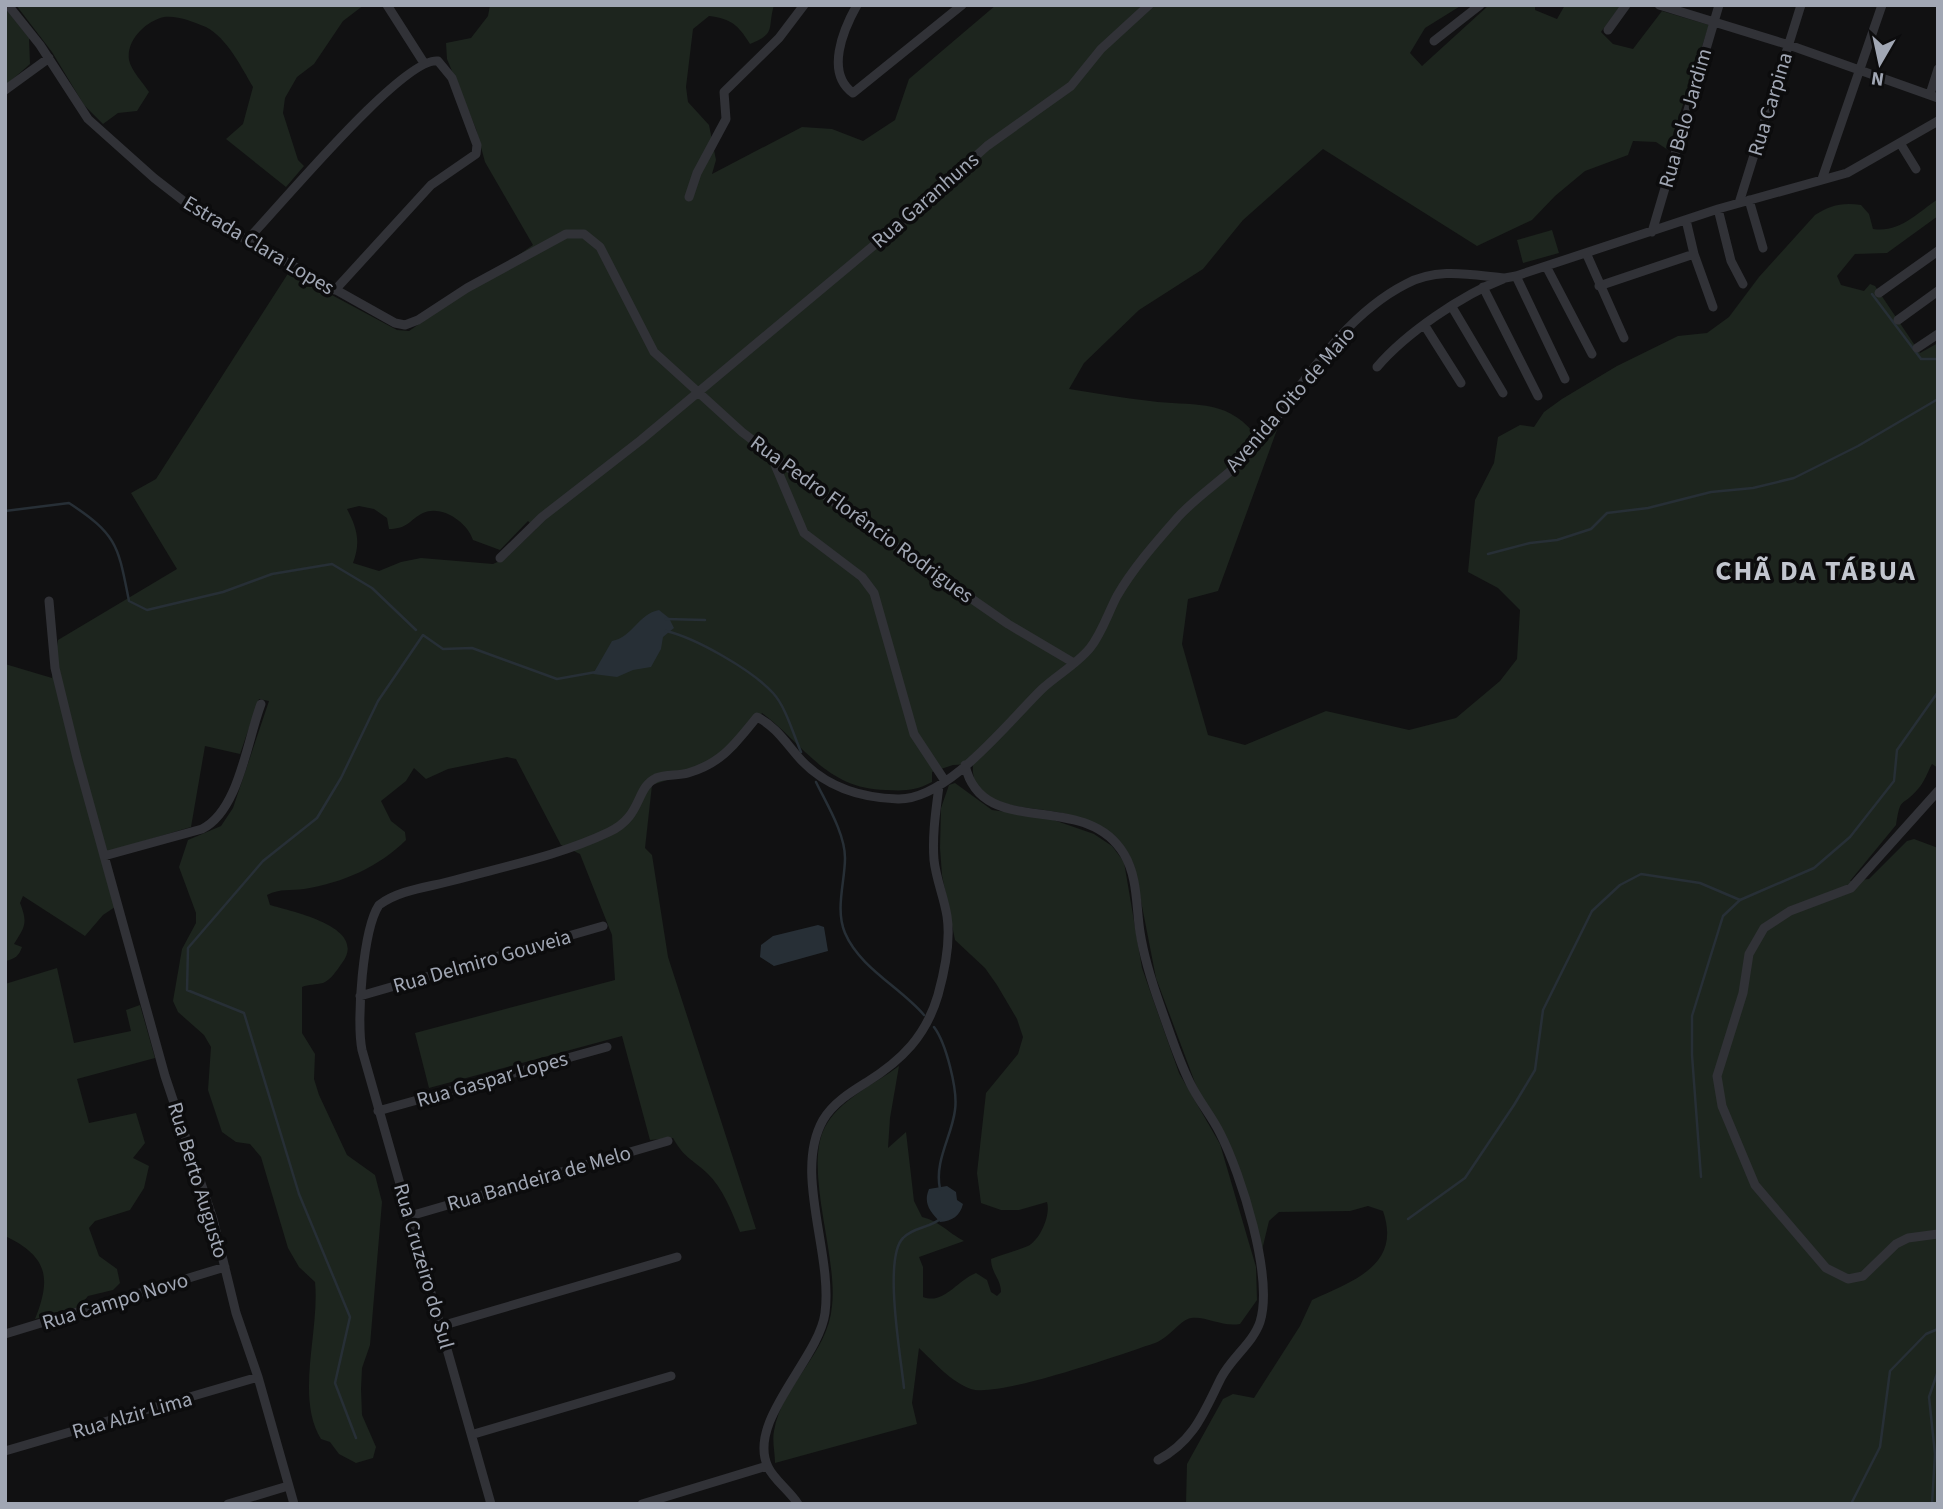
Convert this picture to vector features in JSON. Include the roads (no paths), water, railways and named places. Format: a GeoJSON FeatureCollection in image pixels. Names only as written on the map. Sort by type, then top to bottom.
{"type":"FeatureCollection","features":[{"type":"Feature","properties":{"kind":"street","name":"Estrada Clara Lopes"},"geometry":{"type":"LineString","coordinates":[[8,5],[49,58],[76,102],[101,132],[199,213],[388,320],[408,324],[566,234]]}},
{"type":"Feature","properties":{"kind":"street"},"geometry":{"type":"LineString","coordinates":[[387,5],[424,63]]}},
{"type":"Feature","properties":{"kind":"street"},"geometry":{"type":"LineString","coordinates":[[689,197],[697,173],[726,119],[724,92],[779,38],[804,5]]}},
{"type":"Feature","properties":{"kind":"street"},"geometry":{"type":"LineString","coordinates":[[857,5],[842,42],[839,75],[855,93],[962,5]]}},
{"type":"Feature","properties":{"kind":"street","name":"Rua Garanhuns"},"geometry":{"type":"LineString","coordinates":[[500,558],[542,517],[602,472],[698,392],[915,211],[987,146],[1070,86],[1101,49],[1149,5]]}},
{"type":"Feature","properties":{"kind":"street"},"geometry":{"type":"LineString","coordinates":[[1434,41],[1480,5]]}},
{"type":"Feature","properties":{"kind":"street"},"geometry":{"type":"LineString","coordinates":[[1608,30],[1626,5]]}},
{"type":"Feature","properties":{"kind":"street"},"geometry":{"type":"LineString","coordinates":[[1659,5],[1858,68],[1934,96],[1938,69]]}},
{"type":"Feature","properties":{"kind":"street","name":"Rua Belo Jardim"},"geometry":{"type":"LineString","coordinates":[[1651,232],[1719,5]]}},
{"type":"Feature","properties":{"kind":"street","name":"Rua Carpina"},"geometry":{"type":"LineString","coordinates":[[1744,201],[1801,5]]}},
{"type":"Feature","properties":{"kind":"street"},"geometry":{"type":"LineString","coordinates":[[1822,179],[1858,68],[1882,5]]}},
{"type":"Feature","properties":{"kind":"street"},"geometry":{"type":"LineString","coordinates":[[5,90],[49,58]]}},
{"type":"Feature","properties":{"kind":"street"},"geometry":{"type":"LineString","coordinates":[[246,242],[350,127],[424,63],[435,60],[452,78],[477,145],[477,153],[431,185],[335,290]]}},
{"type":"Feature","properties":{"kind":"street","name":"Avenida Oito de Maio"},"geometry":{"type":"LineString","coordinates":[[360,996],[372,925],[382,904],[416,890],[575,846],[612,830],[631,817],[646,785],[658,778],[685,774],[719,761],[736,745],[757,718],[778,732],[816,774],[845,789],[902,799],[920,795],[942,784],[1091,647],[1118,595],[1180,514],[1241,461],[1326,354],[1359,318],[1392,292],[1432,274],[1505,278],[1516,276],[1718,209],[1847,173],[1938,121]]}},
{"type":"Feature","properties":{"kind":"street"},"geometry":{"type":"LineString","coordinates":[[1900,143],[1916,169]]}},
{"type":"Feature","properties":{"kind":"street"},"geometry":{"type":"LineString","coordinates":[[1744,201],[1763,248]]}},
{"type":"Feature","properties":{"kind":"street"},"geometry":{"type":"LineString","coordinates":[[1718,209],[1731,261],[1742,284]]}},
{"type":"Feature","properties":{"kind":"street"},"geometry":{"type":"LineString","coordinates":[[1686,220],[1694,254],[1713,307]]}},
{"type":"Feature","properties":{"kind":"street","name":"Rua Pedro Florêncio Rodrigues"},"geometry":{"type":"LineString","coordinates":[[566,234],[584,234],[598,245],[654,352],[773,459],[997,616],[1074,663]]}},
{"type":"Feature","properties":{"kind":"street"},"geometry":{"type":"LineString","coordinates":[[1880,293],[1938,251]]}},
{"type":"Feature","properties":{"kind":"street"},"geometry":{"type":"LineString","coordinates":[[1587,254],[1624,338]]}},
{"type":"Feature","properties":{"kind":"street"},"geometry":{"type":"LineString","coordinates":[[1600,286],[1694,254]]}},
{"type":"Feature","properties":{"kind":"street"},"geometry":{"type":"LineString","coordinates":[[1546,266],[1592,354]]}},
{"type":"Feature","properties":{"kind":"street"},"geometry":{"type":"LineString","coordinates":[[1516,276],[1565,379]]}},
{"type":"Feature","properties":{"kind":"street"},"geometry":{"type":"LineString","coordinates":[[1377,367],[1396,346],[1424,326],[1483,287],[1505,278]]}},
{"type":"Feature","properties":{"kind":"street"},"geometry":{"type":"LineString","coordinates":[[1483,287],[1538,397]]}},
{"type":"Feature","properties":{"kind":"street"},"geometry":{"type":"LineString","coordinates":[[1898,320],[1938,291]]}},
{"type":"Feature","properties":{"kind":"street"},"geometry":{"type":"LineString","coordinates":[[1452,307],[1503,393]]}},
{"type":"Feature","properties":{"kind":"street"},"geometry":{"type":"LineString","coordinates":[[1424,326],[1461,383]]}},
{"type":"Feature","properties":{"kind":"street"},"geometry":{"type":"LineString","coordinates":[[1917,348],[1938,334]]}},
{"type":"Feature","properties":{"kind":"street"},"geometry":{"type":"LineString","coordinates":[[773,459],[790,506],[804,533],[870,585],[879,607],[914,734],[942,784],[934,855],[948,926],[939,991],[929,1020],[915,1044],[893,1064],[846,1095],[821,1125],[812,1166],[827,1279],[825,1315],[817,1342],[772,1414],[767,1436],[767,1466],[798,1504]]}},
{"type":"Feature","properties":{"kind":"street","name":"Rua Berto Augusto"},"geometry":{"type":"LineString","coordinates":[[49,601],[59,687],[104,856],[165,1076],[213,1219],[236,1314],[258,1377],[294,1504]]}},
{"type":"Feature","properties":{"kind":"street"},"geometry":{"type":"LineString","coordinates":[[104,856],[202,830],[215,821],[239,775],[261,704]]}},
{"type":"Feature","properties":{"kind":"street"},"geometry":{"type":"LineString","coordinates":[[965,765],[972,788],[985,801],[1084,824],[1113,841],[1124,854],[1133,882],[1145,956],[1161,1007],[1190,1083],[1230,1154],[1252,1226],[1264,1293],[1258,1326],[1222,1376],[1193,1433],[1171,1453],[1158,1460]]}},
{"type":"Feature","properties":{"kind":"street"},"geometry":{"type":"LineString","coordinates":[[1938,791],[1851,888],[1790,911],[1764,928],[1749,954],[1743,993],[1717,1076],[1722,1106],[1755,1185],[1826,1268],[1848,1279],[1863,1276],[1896,1244],[1908,1238],[1938,1234]]}},
{"type":"Feature","properties":{"kind":"street","name":"Rua Delmiro Gouveia"},"geometry":{"type":"LineString","coordinates":[[360,996],[603,926]]}},
{"type":"Feature","properties":{"kind":"street","name":"Rua Cruzeiro do Sul"},"geometry":{"type":"LineString","coordinates":[[360,996],[359,1029],[378,1111],[474,1434],[491,1504]]}},
{"type":"Feature","properties":{"kind":"street","name":"Rua Gaspar Lopes"},"geometry":{"type":"LineString","coordinates":[[378,1111],[607,1047]]}},
{"type":"Feature","properties":{"kind":"street","name":"Rua Bandeira de Melo"},"geometry":{"type":"LineString","coordinates":[[410,1216],[668,1141]]}},
{"type":"Feature","properties":{"kind":"street"},"geometry":{"type":"LineString","coordinates":[[441,1326],[677,1256]]}},
{"type":"Feature","properties":{"kind":"street","name":"Rua Campo Novo"},"geometry":{"type":"LineString","coordinates":[[5,1334],[225,1267]]}},
{"type":"Feature","properties":{"kind":"street"},"geometry":{"type":"LineString","coordinates":[[474,1434],[671,1376]]}},
{"type":"Feature","properties":{"kind":"street","name":"Rua Alzir Lima"},"geometry":{"type":"LineString","coordinates":[[5,1451],[258,1377]]}},
{"type":"Feature","properties":{"kind":"street"},"geometry":{"type":"LineString","coordinates":[[642,1504],[767,1466]]}},
{"type":"Feature","properties":{"kind":"street"},"geometry":{"type":"LineString","coordinates":[[228,1504],[288,1486]]}},
{"type":"Feature","properties":{"kind":"waterway"},"geometry":{"type":"LineString","coordinates":[[1872,294],[1921,359],[1938,359]]}},
{"type":"Feature","properties":{"kind":"waterway"},"geometry":{"type":"LineString","coordinates":[[1488,554],[1530,543],[1557,540],[1591,529],[1607,513],[1648,508],[1711,492],[1753,488],[1794,478],[1858,446],[1938,399]]}},
{"type":"Feature","properties":{"kind":"waterway"},"geometry":{"type":"LineString","coordinates":[[5,511],[69,503],[85,514],[98,524],[113,543],[122,567],[129,601],[147,610],[223,592],[272,574],[332,564],[372,588],[416,630]]}},
{"type":"Feature","properties":{"kind":"waterway"},"geometry":{"type":"LineString","coordinates":[[666,619],[705,620]]}},
{"type":"Feature","properties":{"kind":"waterway"},"geometry":{"type":"LineString","coordinates":[[666,631],[708,648],[764,684],[782,706],[801,752]]}},
{"type":"Feature","properties":{"kind":"waterway"},"geometry":{"type":"LineString","coordinates":[[356,1438],[335,1383],[350,1317],[299,1194],[244,1013],[187,990],[188,948],[263,861],[317,818],[341,778],[378,701],[423,635],[443,649],[472,648],[557,679],[596,672]]}},
{"type":"Feature","properties":{"kind":"waterway"},"geometry":{"type":"LineString","coordinates":[[1701,1177],[1692,1055],[1692,1016],[1723,916],[1740,900],[1814,868],[1850,837],[1894,781],[1897,750],[1938,692]]}},
{"type":"Feature","properties":{"kind":"waterway"},"geometry":{"type":"LineString","coordinates":[[816,782],[834,818],[844,848],[841,915],[845,933],[860,957],[924,1015]]}},
{"type":"Feature","properties":{"kind":"waterway"},"geometry":{"type":"LineString","coordinates":[[1408,1219],[1465,1178],[1535,1070],[1543,1010],[1592,911],[1620,885],[1641,874],[1700,883],[1740,900]]}},
{"type":"Feature","properties":{"kind":"waterway"},"geometry":{"type":"LineString","coordinates":[[934,1027],[947,1055],[955,1101],[953,1120],[939,1168],[940,1189]]}},
{"type":"Feature","properties":{"kind":"waterway"},"geometry":{"type":"LineString","coordinates":[[904,1388],[894,1286],[897,1249],[907,1234],[940,1219]]}},
{"type":"Feature","properties":{"kind":"waterway"},"geometry":{"type":"LineString","coordinates":[[1851,1504],[1880,1447],[1890,1371],[1926,1334],[1938,1329]]}},
{"type":"Feature","properties":{"kind":"waterway"},"geometry":{"type":"LineString","coordinates":[[1932,1504],[1935,1454],[1929,1397],[1938,1371]]}},
{"type":"Feature","properties":{"kind":"district","name":"CHÃ DA TÁBUA"},"geometry":{"type":"Point","coordinates":[1816,570]}}]}
